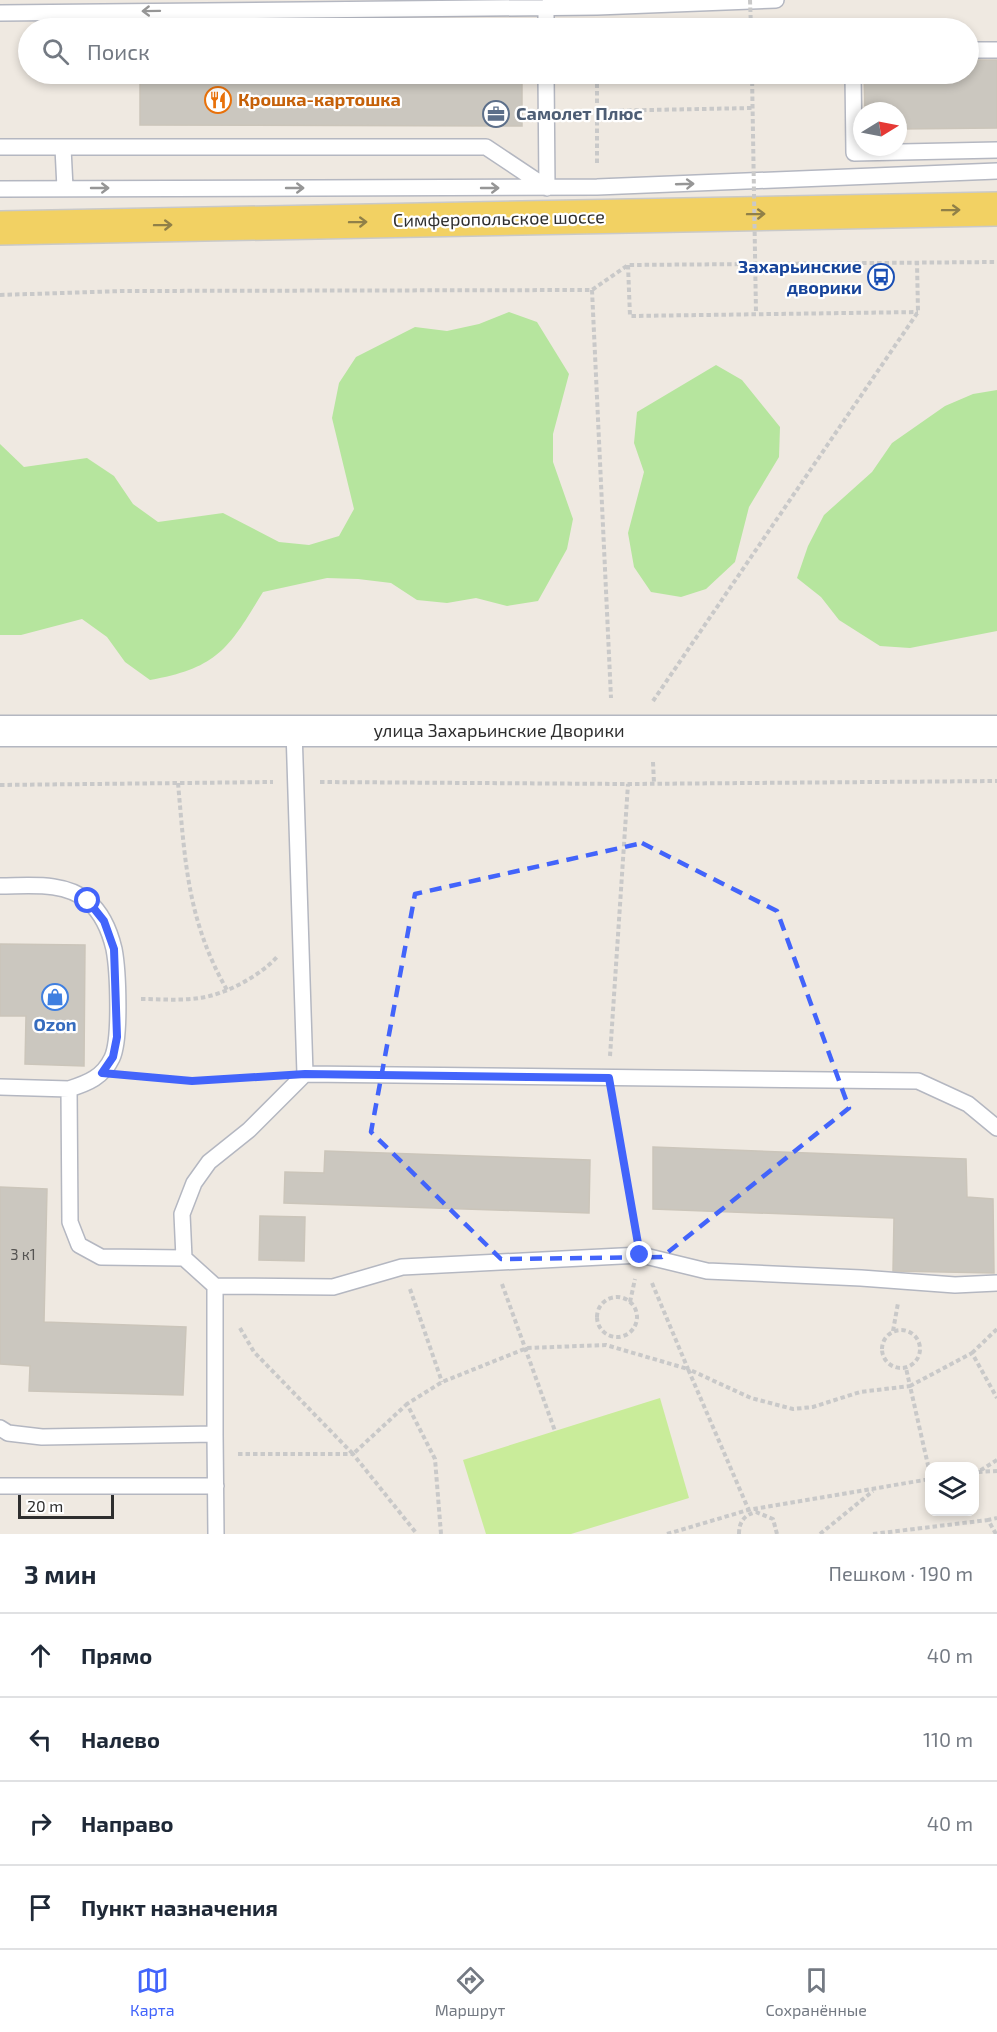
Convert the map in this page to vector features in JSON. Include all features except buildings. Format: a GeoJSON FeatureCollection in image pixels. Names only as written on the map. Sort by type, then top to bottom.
{"type":"FeatureCollection","features":[{"type":"Feature","properties":{"kind":"main road","name":"Симферопольское шоссе"},"geometry":{"type":"LineString","coordinates":[[0,228],[997,209]]}},
{"type":"Feature","properties":{"kind":"street","name":"улица Захарьинские Дворики"},"geometry":{"type":"LineString","coordinates":[[0,731],[997,731]]}},
{"type":"Feature","properties":{"kind":"lane"},"geometry":{"type":"LineString","coordinates":[[42,0],[60,12]]}},
{"type":"Feature","properties":{"kind":"lane"},"geometry":{"type":"LineString","coordinates":[[0,13],[546,7],[776,0]]}},
{"type":"Feature","properties":{"kind":"lane"},"geometry":{"type":"LineString","coordinates":[[546,7],[546,18]]}},
{"type":"Feature","properties":{"kind":"lane"},"geometry":{"type":"LineString","coordinates":[[979,50],[997,50]]}},
{"type":"Feature","properties":{"kind":"lane"},"geometry":{"type":"LineString","coordinates":[[546,84],[547,188]]}},
{"type":"Feature","properties":{"kind":"lane"},"geometry":{"type":"LineString","coordinates":[[853,84],[854,153],[997,150]]}},
{"type":"Feature","properties":{"kind":"lane"},"geometry":{"type":"LineString","coordinates":[[0,147],[486,147],[547,188]]}},
{"type":"Feature","properties":{"kind":"lane"},"geometry":{"type":"LineString","coordinates":[[63,148],[65,188]]}},
{"type":"Feature","properties":{"kind":"lane"},"geometry":{"type":"LineString","coordinates":[[0,189],[597,188],[997,171]]}},
{"type":"Feature","properties":{"kind":"lane"},"geometry":{"type":"LineString","coordinates":[[294,730],[305,1074]]}},
{"type":"Feature","properties":{"kind":"lane"},"geometry":{"type":"LineString","coordinates":[[0,886],[59,886],[88,901],[104,921],[114,949],[117,1000],[117,1037],[113,1057],[102,1073],[89,1083],[69,1089],[0,1087]]}},
{"type":"Feature","properties":{"kind":"lane"},"geometry":{"type":"LineString","coordinates":[[183,1258],[182,1214],[194,1182],[209,1162],[249,1130],[305,1074],[918,1081],[968,1104],[997,1128]]}},
{"type":"Feature","properties":{"kind":"lane"},"geometry":{"type":"LineString","coordinates":[[69,1089],[70,1222],[79,1245],[101,1257],[183,1258],[215,1286],[333,1287],[402,1267],[640,1255],[707,1271],[955,1285],[997,1283]]}},
{"type":"Feature","properties":{"kind":"lane"},"geometry":{"type":"LineString","coordinates":[[215,1286],[216,1534]]}},
{"type":"Feature","properties":{"kind":"lane"},"geometry":{"type":"LineString","coordinates":[[0,1428],[8,1433],[42,1437],[215,1434]]}},
{"type":"Feature","properties":{"kind":"lane"},"geometry":{"type":"LineString","coordinates":[[0,1486],[216,1486]]}},
{"type":"Feature","properties":{"kind":"path"},"geometry":{"type":"LineString","coordinates":[[750,0],[751,18]]}},
{"type":"Feature","properties":{"kind":"path"},"geometry":{"type":"LineString","coordinates":[[597,84],[597,188]]}},
{"type":"Feature","properties":{"kind":"path"},"geometry":{"type":"LineString","coordinates":[[752,84],[756,313]]}},
{"type":"Feature","properties":{"kind":"path"},"geometry":{"type":"LineString","coordinates":[[597,111],[753,108]]}},
{"type":"Feature","properties":{"kind":"path"},"geometry":{"type":"LineString","coordinates":[[653,698],[918,312],[917,261]]}},
{"type":"Feature","properties":{"kind":"path"},"geometry":{"type":"LineString","coordinates":[[0,295],[123,291],[592,290],[628,265],[997,262]]}},
{"type":"Feature","properties":{"kind":"path"},"geometry":{"type":"LineString","coordinates":[[628,265],[630,316],[918,312]]}},
{"type":"Feature","properties":{"kind":"path"},"geometry":{"type":"LineString","coordinates":[[592,290],[611,698]]}},
{"type":"Feature","properties":{"kind":"path"},"geometry":{"type":"LineString","coordinates":[[0,785],[296,782],[628,784],[997,781]]}},
{"type":"Feature","properties":{"kind":"path"},"geometry":{"type":"LineString","coordinates":[[178,783],[187,875],[195,919],[209,959],[227,990]]}},
{"type":"Feature","properties":{"kind":"path"},"geometry":{"type":"LineString","coordinates":[[628,784],[609,1078],[640,1255],[749,1511]]}},
{"type":"Feature","properties":{"kind":"path"},"geometry":{"type":"LineString","coordinates":[[117,1000],[200,998],[227,990],[268,966],[300,931]]}},
{"type":"Feature","properties":{"kind":"path"},"geometry":{"type":"LineString","coordinates":[[102,1073],[192,1081],[305,1074]]}},
{"type":"Feature","properties":{"kind":"path"},"geometry":{"type":"LineString","coordinates":[[494,1264],[527,1348],[555,1431]]}},
{"type":"Feature","properties":{"kind":"path"},"geometry":{"type":"LineString","coordinates":[[402,1267],[442,1382]]}},
{"type":"Feature","properties":{"kind":"path"},"geometry":{"type":"LineString","coordinates":[[215,1286],[254,1352],[353,1454],[417,1534]]}},
{"type":"Feature","properties":{"kind":"path"},"geometry":{"type":"LineString","coordinates":[[617,1297],[624,1298],[637,1312],[635,1325],[627,1334],[609,1336],[599,1326],[597,1313],[605,1301],[617,1297]]}},
{"type":"Feature","properties":{"kind":"path"},"geometry":{"type":"LineString","coordinates":[[353,1454],[406,1404],[442,1382],[527,1348],[606,1345],[688,1369],[751,1398],[793,1409],[813,1407],[860,1392],[910,1386],[972,1353],[997,1329]]}},
{"type":"Feature","properties":{"kind":"path"},"geometry":{"type":"LineString","coordinates":[[899,1330],[911,1333],[920,1348],[917,1360],[906,1368],[889,1364],[882,1353],[884,1340],[899,1330]]}},
{"type":"Feature","properties":{"kind":"path"},"geometry":{"type":"LineString","coordinates":[[606,1345],[609,1336]]}},
{"type":"Feature","properties":{"kind":"path"},"geometry":{"type":"LineString","coordinates":[[972,1353],[997,1398]]}},
{"type":"Feature","properties":{"kind":"path"},"geometry":{"type":"LineString","coordinates":[[906,1368],[927,1462]]}},
{"type":"Feature","properties":{"kind":"path"},"geometry":{"type":"LineString","coordinates":[[406,1404],[435,1459],[441,1534]]}},
{"type":"Feature","properties":{"kind":"path"},"geometry":{"type":"LineString","coordinates":[[979,1470],[997,1460]]}},
{"type":"Feature","properties":{"kind":"path"},"geometry":{"type":"LineString","coordinates":[[979,1472],[997,1471]]}},
{"type":"Feature","properties":{"kind":"path"},"geometry":{"type":"LineString","coordinates":[[667,1534],[749,1511],[925,1480]]}},
{"type":"Feature","properties":{"kind":"path"},"geometry":{"type":"LineString","coordinates":[[820,1534],[875,1489]]}},
{"type":"Feature","properties":{"kind":"path"},"geometry":{"type":"LineString","coordinates":[[739,1534],[741,1522],[749,1511]]}},
{"type":"Feature","properties":{"kind":"path"},"geometry":{"type":"LineString","coordinates":[[749,1511],[768,1514],[776,1524],[777,1534]]}},
{"type":"Feature","properties":{"kind":"path"},"geometry":{"type":"LineString","coordinates":[[873,1534],[997,1518]]}},
{"type":"Feature","properties":{"kind":"path"},"geometry":{"type":"LineString","coordinates":[[988,1520],[996,1534]]}},
{"type":"Feature","properties":{"kind":"highlighted area"},"geometry":{"type":"Polygon","coordinates":[[[642,843],[777,911],[849,1108],[662,1257],[501,1259],[371,1132],[415,894],[642,843]]]}},
{"type":"Feature","properties":{"kind":"green space"},"geometry":{"type":"Polygon","coordinates":[[[509,312],[537,322],[569,374],[553,434],[553,462],[573,519],[567,549],[538,601],[507,606],[476,598],[447,603],[417,600],[391,583],[327,578],[263,592],[241,628],[219,653],[192,669],[150,680],[125,662],[107,637],[82,619],[21,635],[0,635],[0,444],[24,467],[87,458],[114,476],[133,504],[158,522],[223,513],[279,542],[309,545],[339,536],[354,509],[332,418],[339,383],[356,357],[415,327],[447,331],[479,324],[509,312]]]}},
{"type":"Feature","properties":{"kind":"green space"},"geometry":{"type":"Polygon","coordinates":[[[716,365],[742,380],[780,427],[779,457],[749,507],[735,562],[706,589],[681,597],[651,592],[634,567],[628,533],[644,472],[634,443],[637,412],[716,365]]]}},
{"type":"Feature","properties":{"kind":"green space"},"geometry":{"type":"Polygon","coordinates":[[[997,390],[997,631],[910,648],[880,646],[839,620],[821,597],[797,578],[808,546],[824,515],[872,472],[892,443],[945,406],[973,394],[997,390]]]}},
{"type":"Feature","properties":{"kind":"green space"},"geometry":{"type":"Polygon","coordinates":[[[660,1398],[689,1498],[571,1534],[486,1534],[463,1460],[660,1398]]]}},
{"type":"Feature","properties":{"kind":"place","name":"Крошка-картошка"},"geometry":{"type":"Point","coordinates":[218,100]}},
{"type":"Feature","properties":{"kind":"place","name":"Самолет Плюс"},"geometry":{"type":"Point","coordinates":[496,114]}},
{"type":"Feature","properties":{"kind":"place","name":"Захарьинские дворики"},"geometry":{"type":"Point","coordinates":[881,277]}},
{"type":"Feature","properties":{"kind":"place","name":"Ozon"},"geometry":{"type":"Point","coordinates":[55,997]}},
{"type":"Feature","properties":{"kind":"route"},"geometry":{"type":"LineString","coordinates":[[88,901],[104,921],[114,949],[117,1037],[113,1057],[102,1073],[192,1081],[305,1074],[609,1078],[640,1255]]}}]}
